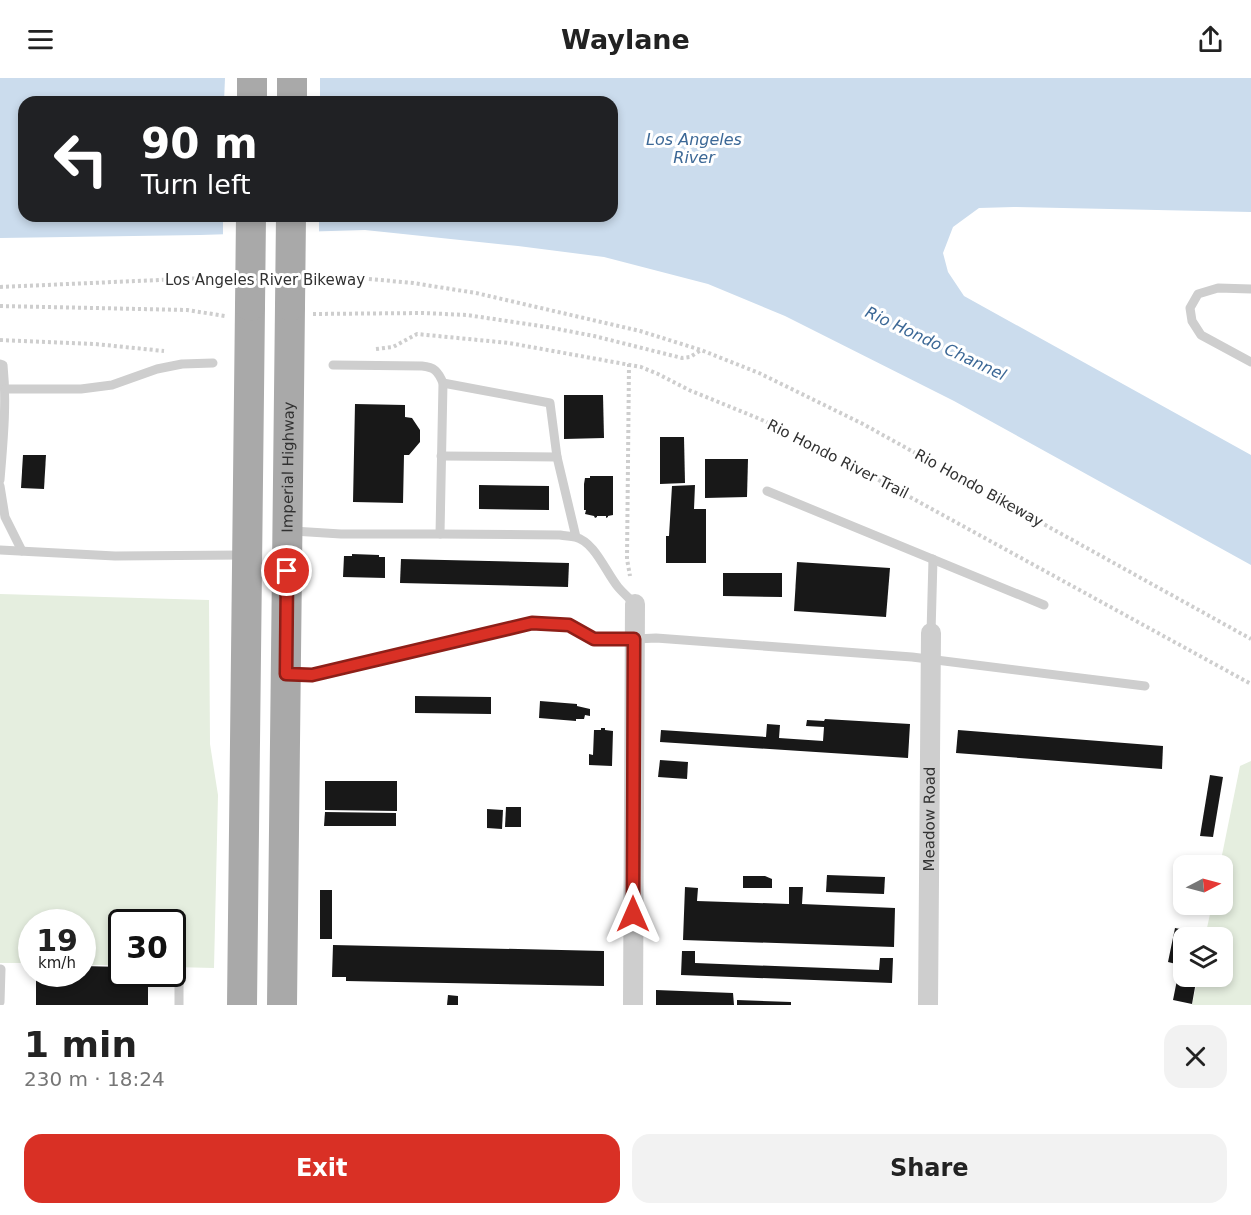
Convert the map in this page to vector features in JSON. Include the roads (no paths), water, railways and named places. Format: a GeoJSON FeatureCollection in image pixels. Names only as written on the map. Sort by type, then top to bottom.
{"type":"FeatureCollection","features":[{"type":"Feature","properties":{"kind":"main road"},"geometry":{"type":"LineString","coordinates":[[252,78],[252,96]]}},
{"type":"Feature","properties":{"kind":"main road"},"geometry":{"type":"LineString","coordinates":[[292,78],[292,96]]}},
{"type":"Feature","properties":{"kind":"main road"},"geometry":{"type":"LineString","coordinates":[[242,1005],[251,222]]}},
{"type":"Feature","properties":{"kind":"main road","name":"Imperial Highway"},"geometry":{"type":"LineString","coordinates":[[282,1005],[291,222]]}},
{"type":"Feature","properties":{"kind":"main road"},"geometry":{"type":"LineString","coordinates":[[243,941],[283,941]]}},
{"type":"Feature","properties":{"kind":"street"},"geometry":{"type":"LineString","coordinates":[[633,1005],[635,604]]}},
{"type":"Feature","properties":{"kind":"street","name":"Meadow Road"},"geometry":{"type":"LineString","coordinates":[[928,1005],[931,633]]}},
{"type":"Feature","properties":{"kind":"lane"},"geometry":{"type":"LineString","coordinates":[[1251,289],[1218,288],[1198,294],[1190,309],[1192,321],[1201,335],[1251,363]]}},
{"type":"Feature","properties":{"kind":"lane"},"geometry":{"type":"LineString","coordinates":[[6,389],[81,389],[112,385],[157,369],[182,364],[213,363]]}},
{"type":"Feature","properties":{"kind":"lane"},"geometry":{"type":"LineString","coordinates":[[0,364],[3,365],[6,389],[0,480]]}},
{"type":"Feature","properties":{"kind":"lane"},"geometry":{"type":"LineString","coordinates":[[333,365],[422,366],[432,367],[439,373],[443,382],[440,534]]}},
{"type":"Feature","properties":{"kind":"lane"},"geometry":{"type":"LineString","coordinates":[[443,382],[550,403],[557,457],[576,537]]}},
{"type":"Feature","properties":{"kind":"lane"},"geometry":{"type":"LineString","coordinates":[[441,456],[557,457]]}},
{"type":"Feature","properties":{"kind":"lane"},"geometry":{"type":"LineString","coordinates":[[0,486],[5,517],[22,551]]}},
{"type":"Feature","properties":{"kind":"lane"},"geometry":{"type":"LineString","coordinates":[[767,491],[1044,605]]}},
{"type":"Feature","properties":{"kind":"lane"},"geometry":{"type":"LineString","coordinates":[[287,530],[341,534],[576,537],[589,545],[618,588],[635,604]]}},
{"type":"Feature","properties":{"kind":"lane"},"geometry":{"type":"LineString","coordinates":[[0,550],[115,556],[247,555]]}},
{"type":"Feature","properties":{"kind":"lane"},"geometry":{"type":"LineString","coordinates":[[931,633],[933,559]]}},
{"type":"Feature","properties":{"kind":"lane"},"geometry":{"type":"LineString","coordinates":[[286,674],[312,675],[532,623],[569,625],[594,639],[656,638],[931,659],[1145,686]]}},
{"type":"Feature","properties":{"kind":"lane"},"geometry":{"type":"LineString","coordinates":[[0,1002],[1,969]]}},
{"type":"Feature","properties":{"kind":"lane"},"geometry":{"type":"LineString","coordinates":[[179,987],[179,1005]]}},
{"type":"Feature","properties":{"kind":"water"},"geometry":{"type":"Polygon","coordinates":[[[0,78],[1251,78],[1251,212],[979,208],[953,227],[943,253],[948,272],[964,296],[1251,455],[1251,565],[954,401],[785,316],[708,284],[604,257],[365,230],[0,238],[0,78]]]}},
{"type":"Feature","properties":{"kind":"water label","name":"Los Angeles River"},"geometry":{"type":"Point","coordinates":[694,148]}},
{"type":"Feature","properties":{"kind":"water label","name":"Rio Hondo Channel"},"geometry":{"type":"Point","coordinates":[936,343]}}]}
